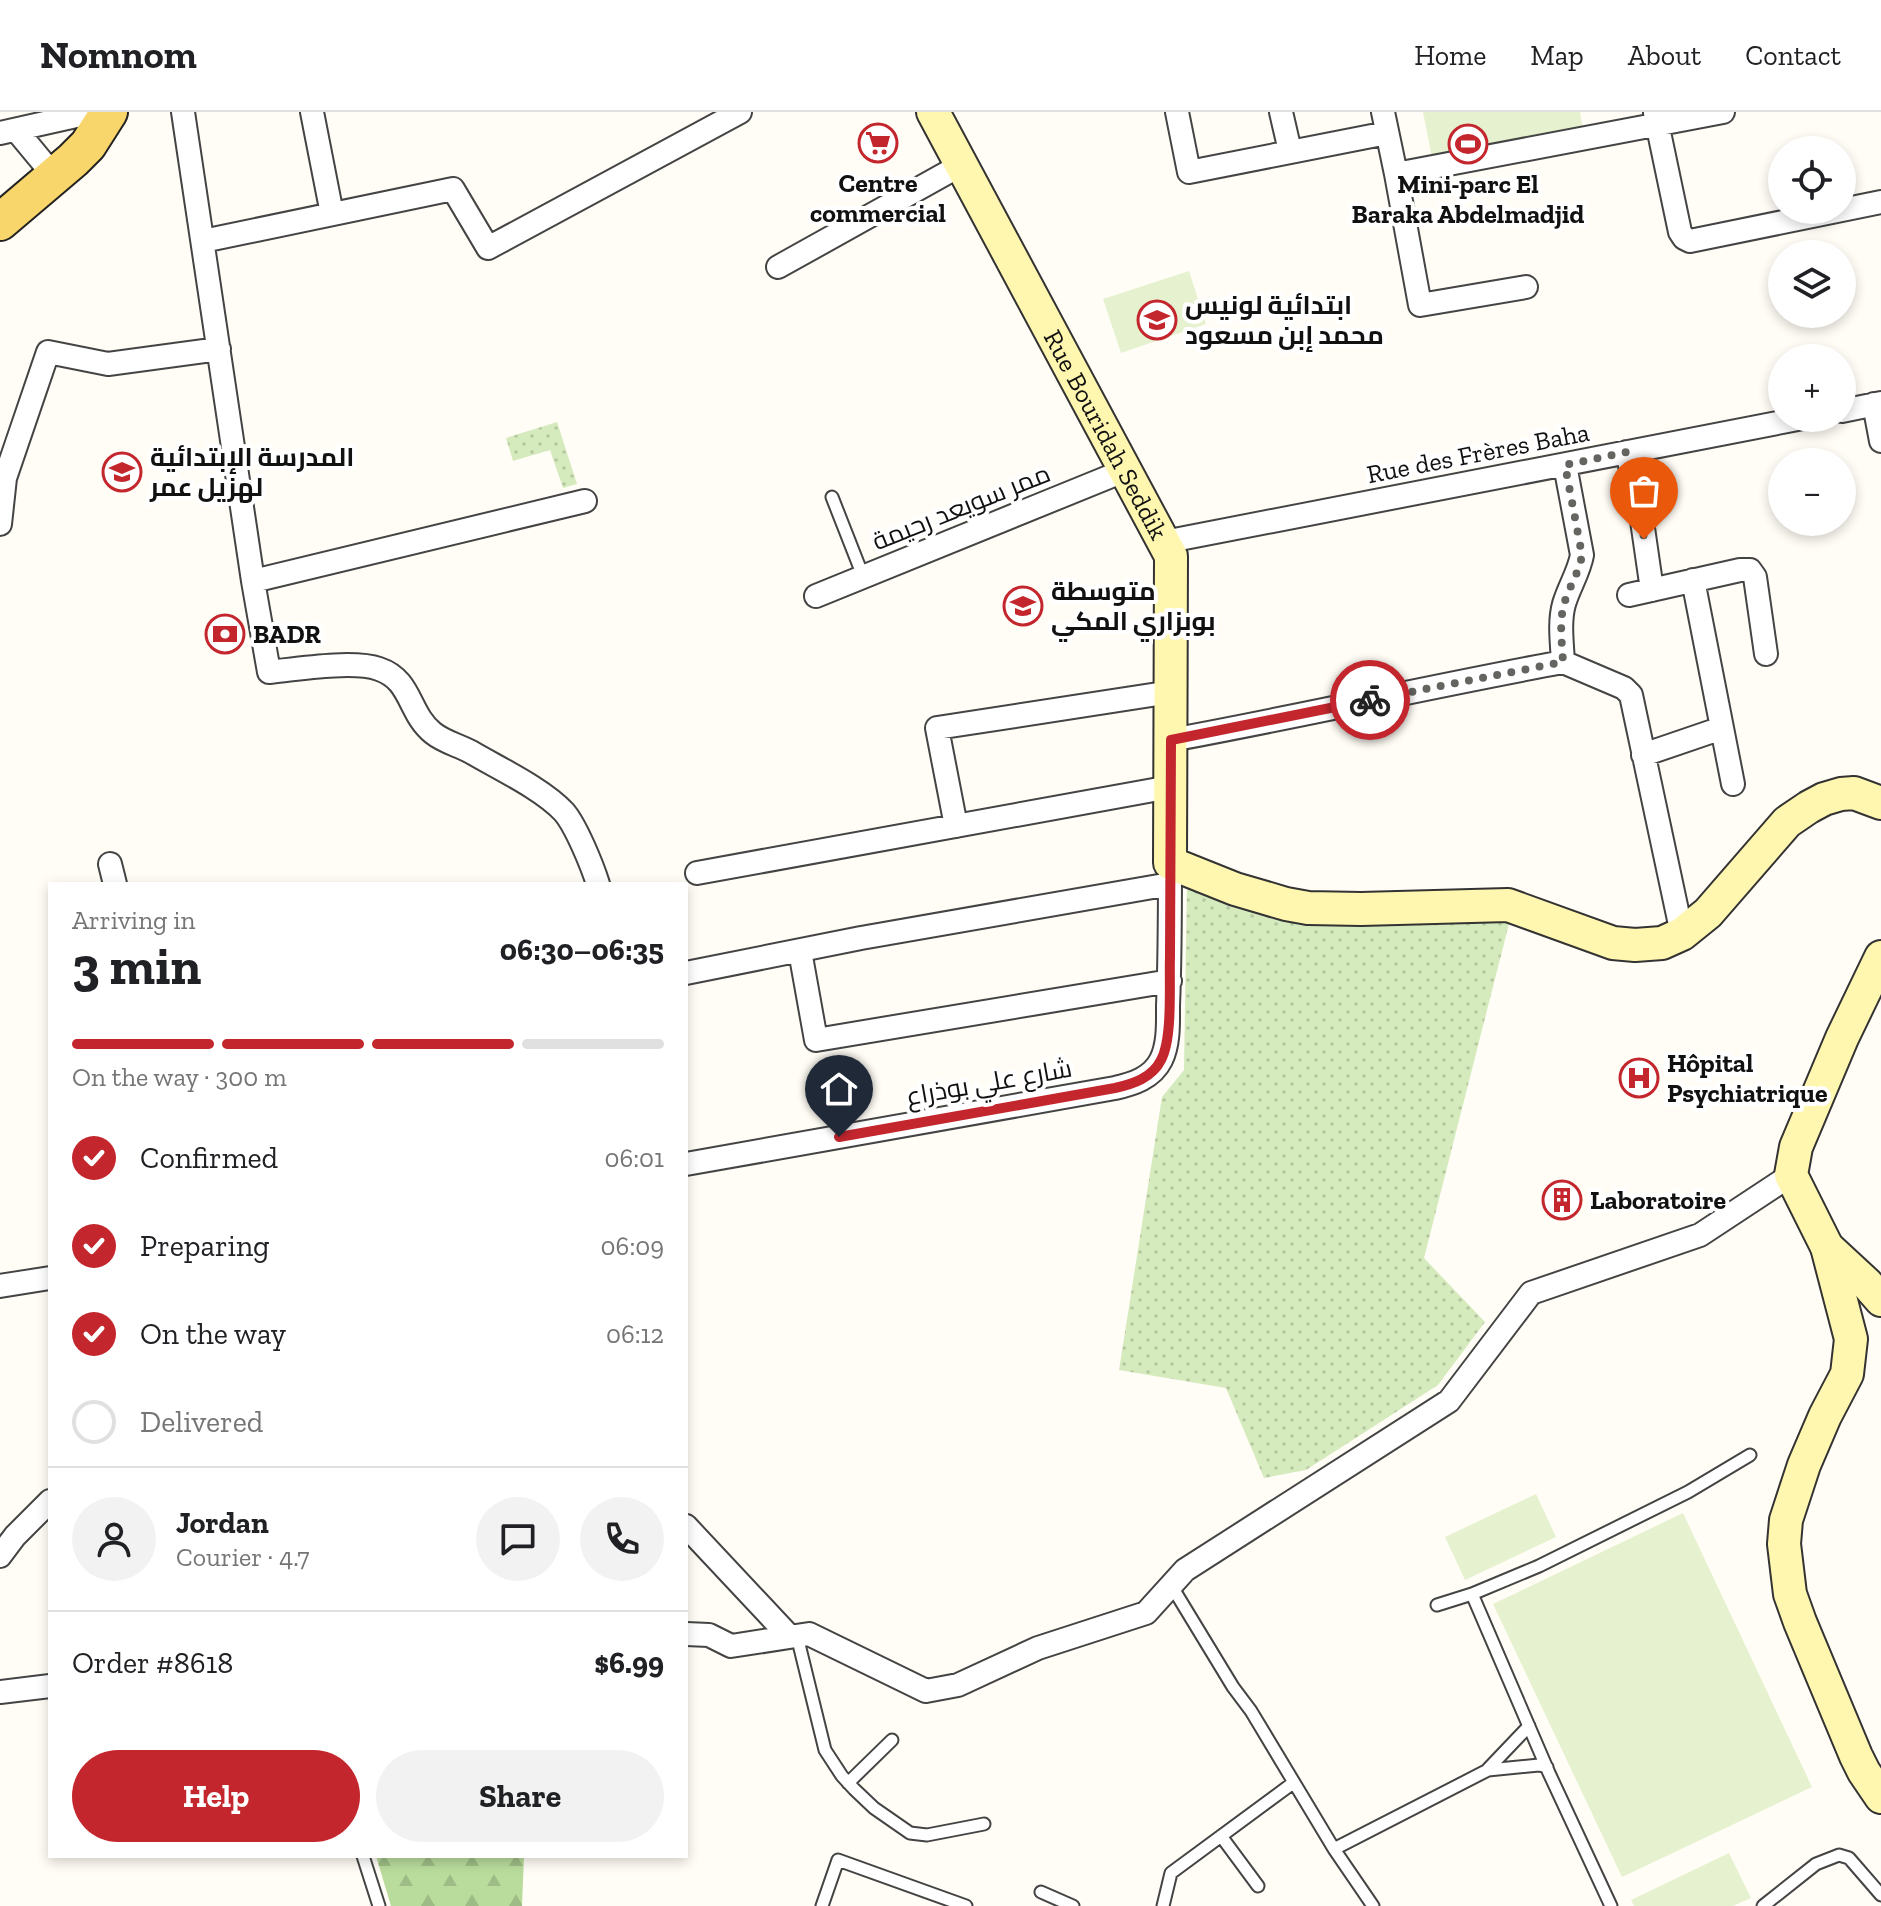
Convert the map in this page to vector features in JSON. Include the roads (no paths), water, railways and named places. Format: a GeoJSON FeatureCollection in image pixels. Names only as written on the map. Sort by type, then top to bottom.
{"type":"FeatureCollection","features":[{"type":"Feature","properties":{"kind":"main road"},"geometry":{"type":"LineString","coordinates":[[0,222],[88,145],[109,112]]}},
{"type":"Feature","properties":{"kind":"main road","name":"Rue Bouridah Seddik"},"geometry":{"type":"LineString","coordinates":[[933,112],[1171,556],[1170,873]]}},
{"type":"Feature","properties":{"kind":"main road"},"geometry":{"type":"LineString","coordinates":[[1170,873],[1308,908],[1508,905],[1613,943],[1662,943],[1682,934],[1708,913],[1797,814],[1824,799],[1841,794],[1854,793],[1881,803]]}},
{"type":"Feature","properties":{"kind":"main road"},"geometry":{"type":"LineString","coordinates":[[1881,957],[1842,1038],[1796,1147],[1791,1175],[1827,1247],[1851,1339],[1847,1374],[1804,1465],[1786,1520],[1784,1544],[1790,1594],[1800,1622],[1856,1756],[1881,1797]]}},
{"type":"Feature","properties":{"kind":"main road"},"geometry":{"type":"LineString","coordinates":[[1827,1247],[1876,1286]]}},
{"type":"Feature","properties":{"kind":"street"},"geometry":{"type":"LineString","coordinates":[[8,131],[94,112]]}},
{"type":"Feature","properties":{"kind":"street"},"geometry":{"type":"LineString","coordinates":[[183,112],[269,672],[368,666],[395,677],[406,690],[417,715],[435,734],[539,792],[562,809],[597,882]]}},
{"type":"Feature","properties":{"kind":"street"},"geometry":{"type":"LineString","coordinates":[[312,112],[332,214]]}},
{"type":"Feature","properties":{"kind":"street"},"geometry":{"type":"LineString","coordinates":[[203,241],[453,189],[488,248],[740,112]]}},
{"type":"Feature","properties":{"kind":"street"},"geometry":{"type":"LineString","coordinates":[[1177,112],[1189,172],[1290,151],[1385,123],[1420,305],[1526,287]]}},
{"type":"Feature","properties":{"kind":"street"},"geometry":{"type":"LineString","coordinates":[[1281,112],[1290,151]]}},
{"type":"Feature","properties":{"kind":"street"},"geometry":{"type":"LineString","coordinates":[[1396,174],[1656,119],[1723,112]]}},
{"type":"Feature","properties":{"kind":"street"},"geometry":{"type":"LineString","coordinates":[[1656,119],[1680,232],[1690,241],[1881,202]]}},
{"type":"Feature","properties":{"kind":"street"},"geometry":{"type":"LineString","coordinates":[[8,131],[55,177]]}},
{"type":"Feature","properties":{"kind":"street"},"geometry":{"type":"LineString","coordinates":[[778,267],[961,165]]}},
{"type":"Feature","properties":{"kind":"street"},"geometry":{"type":"LineString","coordinates":[[0,524],[8,466],[48,352],[108,364],[219,349]]}},
{"type":"Feature","properties":{"kind":"street"},"geometry":{"type":"LineString","coordinates":[[1856,408],[1878,404],[1881,441]]}},
{"type":"Feature","properties":{"kind":"street","name":"Rue des Frères Baha"},"geometry":{"type":"LineString","coordinates":[[1164,542],[1768,425]]}},
{"type":"Feature","properties":{"kind":"street"},"geometry":{"type":"LineString","coordinates":[[1627,452],[1641,514],[1652,590]]}},
{"type":"Feature","properties":{"kind":"street"},"geometry":{"type":"LineString","coordinates":[[1563,662],[1561,620],[1564,603],[1582,555],[1565,465]]}},
{"type":"Feature","properties":{"kind":"street","name":"ممر سويعد رحيمة"},"geometry":{"type":"LineString","coordinates":[[816,596],[1126,470]]}},
{"type":"Feature","properties":{"kind":"street"},"geometry":{"type":"LineString","coordinates":[[253,581],[585,501]]}},
{"type":"Feature","properties":{"kind":"street"},"geometry":{"type":"LineString","coordinates":[[1629,595],[1750,570],[1755,577],[1766,654]]}},
{"type":"Feature","properties":{"kind":"street"},"geometry":{"type":"LineString","coordinates":[[1693,580],[1733,784]]}},
{"type":"Feature","properties":{"kind":"street"},"geometry":{"type":"LineString","coordinates":[[1171,740],[1563,662],[1624,688],[1631,695],[1682,934]]}},
{"type":"Feature","properties":{"kind":"street"},"geometry":{"type":"LineString","coordinates":[[956,826],[937,728],[1171,692]]}},
{"type":"Feature","properties":{"kind":"street"},"geometry":{"type":"LineString","coordinates":[[1643,755],[1722,728]]}},
{"type":"Feature","properties":{"kind":"street"},"geometry":{"type":"LineString","coordinates":[[697,873],[1170,787]]}},
{"type":"Feature","properties":{"kind":"street"},"geometry":{"type":"LineString","coordinates":[[688,973],[1170,873]]}},
{"type":"Feature","properties":{"kind":"street","name":"Rue Bouridah Seddik"},"geometry":{"type":"LineString","coordinates":[[1155,1069],[1163,1058],[1166,1046],[1170,981],[1170,873]]}},
{"type":"Feature","properties":{"kind":"street"},"geometry":{"type":"LineString","coordinates":[[800,951],[816,1040],[1170,981]]}},
{"type":"Feature","properties":{"kind":"street","name":"شارع علي بوذراع"},"geometry":{"type":"LineString","coordinates":[[688,1164],[1115,1088],[1139,1081],[1155,1069]]}},
{"type":"Feature","properties":{"kind":"street"},"geometry":{"type":"LineString","coordinates":[[688,1616],[709,1635],[731,1646],[809,1634],[926,1691],[958,1685],[1038,1648],[1146,1613],[1185,1570],[1449,1401],[1531,1293],[1700,1235],[1791,1175]]}},
{"type":"Feature","properties":{"kind":"street"},"geometry":{"type":"LineString","coordinates":[[0,1286],[48,1278]]}},
{"type":"Feature","properties":{"kind":"street"},"geometry":{"type":"LineString","coordinates":[[0,1556],[48,1503]]}},
{"type":"Feature","properties":{"kind":"street"},"geometry":{"type":"LineString","coordinates":[[688,1528],[793,1637]]}},
{"type":"Feature","properties":{"kind":"street"},"geometry":{"type":"LineString","coordinates":[[688,1634],[709,1635]]}},
{"type":"Feature","properties":{"kind":"street"},"geometry":{"type":"LineString","coordinates":[[0,1692],[48,1686]]}},
{"type":"Feature","properties":{"kind":"lane"},"geometry":{"type":"LineString","coordinates":[[832,497],[863,576]]}},
{"type":"Feature","properties":{"kind":"lane"},"geometry":{"type":"LineString","coordinates":[[1437,1605],[1539,1566],[1688,1492],[1750,1455]]}},
{"type":"Feature","properties":{"kind":"lane"},"geometry":{"type":"LineString","coordinates":[[1171,1585],[1334,1849],[1373,1906]]}},
{"type":"Feature","properties":{"kind":"lane"},"geometry":{"type":"LineString","coordinates":[[1472,1594],[1611,1906]]}},
{"type":"Feature","properties":{"kind":"lane"},"geometry":{"type":"LineString","coordinates":[[793,1637],[825,1750],[848,1783],[874,1808],[910,1833],[927,1835],[984,1824]]}},
{"type":"Feature","properties":{"kind":"lane"},"geometry":{"type":"LineString","coordinates":[[1334,1849],[1488,1770],[1529,1726]]}},
{"type":"Feature","properties":{"kind":"lane"},"geometry":{"type":"LineString","coordinates":[[848,1783],[892,1740]]}},
{"type":"Feature","properties":{"kind":"lane"},"geometry":{"type":"LineString","coordinates":[[1488,1770],[1539,1765],[1547,1767]]}},
{"type":"Feature","properties":{"kind":"lane"},"geometry":{"type":"LineString","coordinates":[[1163,1906],[1171,1873],[1293,1783]]}},
{"type":"Feature","properties":{"kind":"lane"},"geometry":{"type":"LineString","coordinates":[[1221,1836],[1258,1886]]}},
{"type":"Feature","properties":{"kind":"lane"},"geometry":{"type":"LineString","coordinates":[[1763,1906],[1816,1864],[1839,1855],[1849,1858],[1881,1895]]}},
{"type":"Feature","properties":{"kind":"lane"},"geometry":{"type":"LineString","coordinates":[[364,1858],[379,1906]]}},
{"type":"Feature","properties":{"kind":"lane"},"geometry":{"type":"LineString","coordinates":[[822,1906],[838,1860],[966,1906]]}},
{"type":"Feature","properties":{"kind":"lane"},"geometry":{"type":"LineString","coordinates":[[1041,1892],[1073,1906]]}},
{"type":"Feature","properties":{"kind":"place","name":"Centre commercial"},"geometry":{"type":"Point","coordinates":[878,143]}},
{"type":"Feature","properties":{"kind":"place","name":"Mini-parc El Baraka Abdelmadjid"},"geometry":{"type":"Point","coordinates":[1468,144]}},
{"type":"Feature","properties":{"kind":"place","name":"ابتدائية لونيس محمد إبن مسعود"},"geometry":{"type":"Point","coordinates":[1157,320]}},
{"type":"Feature","properties":{"kind":"place","name":"المدرسة الإبتدائية لهزيل عمر"},"geometry":{"type":"Point","coordinates":[122,472]}},
{"type":"Feature","properties":{"kind":"place","name":"متوسطة بوبزاري المكي"},"geometry":{"type":"Point","coordinates":[1023,606]}},
{"type":"Feature","properties":{"kind":"place","name":"BADR"},"geometry":{"type":"Point","coordinates":[225,634]}},
{"type":"Feature","properties":{"kind":"place","name":"Hôpital Psychiatrique"},"geometry":{"type":"Point","coordinates":[1639,1078]}},
{"type":"Feature","properties":{"kind":"place","name":"Laboratoire"},"geometry":{"type":"Point","coordinates":[1562,1200]}}]}
